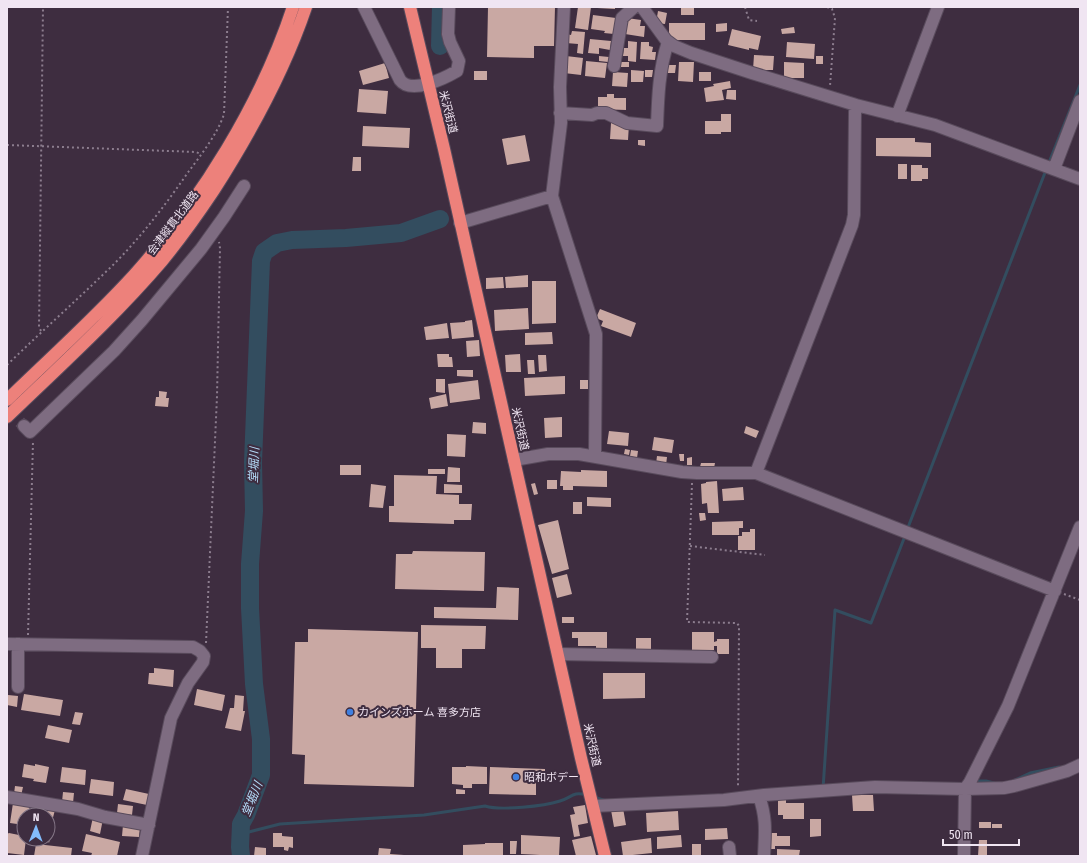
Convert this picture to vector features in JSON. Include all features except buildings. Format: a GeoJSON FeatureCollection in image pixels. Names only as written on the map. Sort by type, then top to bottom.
{"type":"FeatureCollection","features":[{"type":"Feature","properties":{"kind":"highway","name":"会津縦貫北道路"},"geometry":{"type":"LineString","coordinates":[[7,400],[96,314],[132,276],[189,206],[226,149],[252,102],[270,67],[294,7]]}},
{"type":"Feature","properties":{"kind":"highway","name":"会津縦貫北道路"},"geometry":{"type":"LineString","coordinates":[[7,417],[115,312],[163,260],[196,217],[235,157],[263,107],[281,71],[306,7]]}},
{"type":"Feature","properties":{"kind":"highway","name":"米沢街道"},"geometry":{"type":"LineString","coordinates":[[410,7],[444,149],[581,758],[605,856]]}},
{"type":"Feature","properties":{"kind":"street"},"geometry":{"type":"LineString","coordinates":[[364,7],[402,83],[406,86],[428,83],[449,76],[457,70],[459,61],[448,34],[449,7]]}},
{"type":"Feature","properties":{"kind":"street"},"geometry":{"type":"LineString","coordinates":[[564,7],[560,113],[552,196],[596,334],[596,454]]}},
{"type":"Feature","properties":{"kind":"street"},"geometry":{"type":"LineString","coordinates":[[614,66],[622,18],[634,7]]}},
{"type":"Feature","properties":{"kind":"street"},"geometry":{"type":"LineString","coordinates":[[642,7],[668,42],[674,46],[710,60],[856,105],[935,125],[1080,180]]}},
{"type":"Feature","properties":{"kind":"street"},"geometry":{"type":"LineString","coordinates":[[897,116],[938,7]]}},
{"type":"Feature","properties":{"kind":"street"},"geometry":{"type":"LineString","coordinates":[[560,113],[592,115],[597,113],[606,113],[627,123],[657,126],[659,80],[663,57],[668,42]]}},
{"type":"Feature","properties":{"kind":"street"},"geometry":{"type":"LineString","coordinates":[[1054,169],[1080,101]]}},
{"type":"Feature","properties":{"kind":"street"},"geometry":{"type":"LineString","coordinates":[[756,473],[852,225],[854,215],[856,105]]}},
{"type":"Feature","properties":{"kind":"street"},"geometry":{"type":"LineString","coordinates":[[27,429],[123,341],[169,288],[213,232],[244,186]]}},
{"type":"Feature","properties":{"kind":"street"},"geometry":{"type":"LineString","coordinates":[[460,223],[552,196]]}},
{"type":"Feature","properties":{"kind":"street"},"geometry":{"type":"LineString","coordinates":[[514,460],[548,454],[579,454],[660,469],[692,473],[756,473],[1055,591]]}},
{"type":"Feature","properties":{"kind":"street"},"geometry":{"type":"LineString","coordinates":[[964,856],[965,789],[970,782],[1008,706],[1080,527]]}},
{"type":"Feature","properties":{"kind":"street"},"geometry":{"type":"LineString","coordinates":[[18,687],[17,644],[193,647],[200,651],[204,656],[203,662],[188,683],[171,718],[142,856]]}},
{"type":"Feature","properties":{"kind":"street"},"geometry":{"type":"LineString","coordinates":[[558,654],[712,657]]}},
{"type":"Feature","properties":{"kind":"street"},"geometry":{"type":"LineString","coordinates":[[593,806],[738,798],[875,787],[965,789],[1014,786],[1067,771],[1080,764]]}},
{"type":"Feature","properties":{"kind":"street"},"geometry":{"type":"LineString","coordinates":[[758,796],[764,810],[764,856]]}},
{"type":"Feature","properties":{"kind":"street"},"geometry":{"type":"LineString","coordinates":[[7,797],[78,809],[105,817],[149,824]]}},
{"type":"Feature","properties":{"kind":"path"},"geometry":{"type":"LineString","coordinates":[[41,331],[38,327],[43,7]]}},
{"type":"Feature","properties":{"kind":"path"},"geometry":{"type":"LineString","coordinates":[[7,365],[41,331],[114,264],[166,204],[222,121],[224,114],[228,7]]}},
{"type":"Feature","properties":{"kind":"path"},"geometry":{"type":"LineString","coordinates":[[745,7],[749,20],[757,21]]}},
{"type":"Feature","properties":{"kind":"path"},"geometry":{"type":"LineString","coordinates":[[827,7],[832,9],[835,18],[828,96]]}},
{"type":"Feature","properties":{"kind":"path"},"geometry":{"type":"LineString","coordinates":[[7,145],[196,152],[201,154]]}},
{"type":"Feature","properties":{"kind":"path"},"geometry":{"type":"LineString","coordinates":[[200,651],[206,643],[217,396],[220,248],[219,240],[213,232]]}},
{"type":"Feature","properties":{"kind":"path"},"geometry":{"type":"LineString","coordinates":[[17,644],[33,439],[27,429]]}},
{"type":"Feature","properties":{"kind":"path"},"geometry":{"type":"LineString","coordinates":[[692,473],[687,622],[737,623],[739,626],[738,798]]}},
{"type":"Feature","properties":{"kind":"path"},"geometry":{"type":"LineString","coordinates":[[690,546],[765,555]]}},
{"type":"Feature","properties":{"kind":"path"},"geometry":{"type":"LineString","coordinates":[[1055,591],[1080,600]]}},
{"type":"Feature","properties":{"kind":"waterway","name":"堂堀川"},"geometry":{"type":"LineString","coordinates":[[440,46],[441,7]]}},
{"type":"Feature","properties":{"kind":"waterway"},"geometry":{"type":"LineString","coordinates":[[1048,165],[1080,85]]}},
{"type":"Feature","properties":{"kind":"waterway"},"geometry":{"type":"LineString","coordinates":[[907,530],[1046,170]]}},
{"type":"Feature","properties":{"kind":"waterway","name":"堂堀川"},"geometry":{"type":"LineString","coordinates":[[241,856],[241,824],[246,815],[261,775],[261,739],[254,684],[250,608],[250,564],[254,511],[253,462],[261,261],[264,252],[277,243],[292,240],[346,238],[401,233],[440,219]]}},
{"type":"Feature","properties":{"kind":"waterway"},"geometry":{"type":"LineString","coordinates":[[823,789],[835,610],[871,623],[905,536]]}},
{"type":"Feature","properties":{"kind":"waterway"},"geometry":{"type":"LineString","coordinates":[[1015,780],[1030,773],[1059,767]]}},
{"type":"Feature","properties":{"kind":"waterway"},"geometry":{"type":"LineString","coordinates":[[974,781],[994,783]]}},
{"type":"Feature","properties":{"kind":"waterway"},"geometry":{"type":"LineString","coordinates":[[241,834],[280,824],[424,815],[485,806],[501,808],[533,806],[564,800],[575,794],[586,795]]}},
{"type":"Feature","properties":{"kind":"waterway"},"geometry":{"type":"LineString","coordinates":[[594,797],[606,801]]}},
{"type":"Feature","properties":{"kind":"tunnel"},"geometry":{"type":"LineString","coordinates":[[7,409],[24,426]]}},
{"type":"Feature","properties":{"kind":"place","name":"カインズホーム 喜多方店"},"geometry":{"type":"Point","coordinates":[350,712]}},
{"type":"Feature","properties":{"kind":"place","name":"昭和ボデー"},"geometry":{"type":"Point","coordinates":[516,777]}}]}
